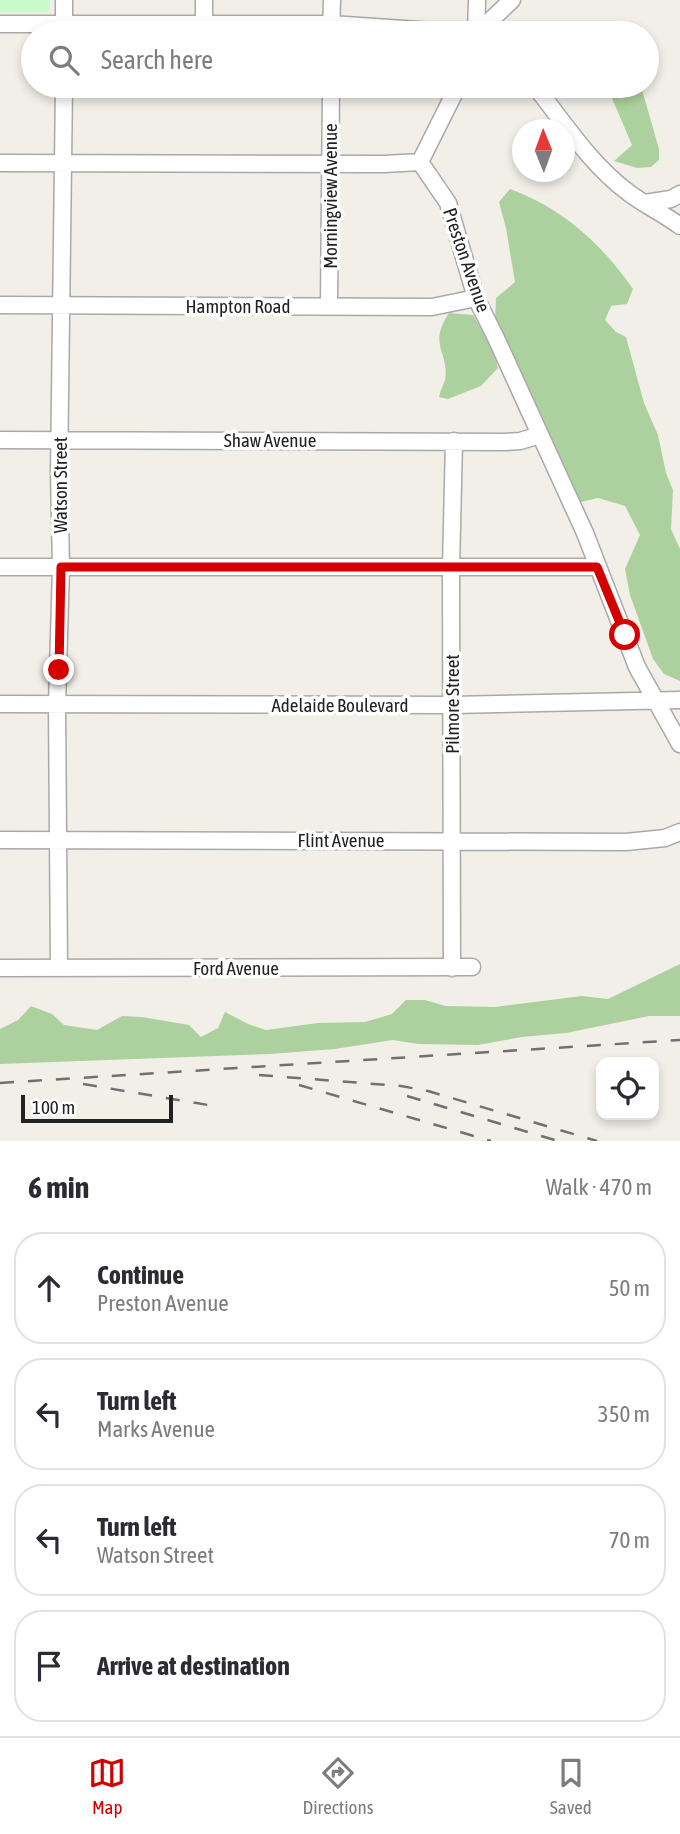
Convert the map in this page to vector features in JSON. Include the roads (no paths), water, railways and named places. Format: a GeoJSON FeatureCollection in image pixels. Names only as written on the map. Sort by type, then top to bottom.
{"type":"FeatureCollection","features":[{"type":"Feature","properties":{"kind":"street"},"geometry":{"type":"LineString","coordinates":[[64,0],[64,21]]}},
{"type":"Feature","properties":{"kind":"street"},"geometry":{"type":"LineString","coordinates":[[204,0],[204,21]]}},
{"type":"Feature","properties":{"kind":"street"},"geometry":{"type":"LineString","coordinates":[[331,21],[332,0]]}},
{"type":"Feature","properties":{"kind":"street"},"geometry":{"type":"LineString","coordinates":[[477,0],[477,21]]}},
{"type":"Feature","properties":{"kind":"street"},"geometry":{"type":"LineString","coordinates":[[490,21],[512,0]]}},
{"type":"Feature","properties":{"kind":"street"},"geometry":{"type":"LineString","coordinates":[[0,24],[21,26]]}},
{"type":"Feature","properties":{"kind":"street","name":"Watson Street"},"geometry":{"type":"LineString","coordinates":[[59,968],[57,704],[61,567],[64,98]]}},
{"type":"Feature","properties":{"kind":"street","name":"Morningview Avenue"},"geometry":{"type":"LineString","coordinates":[[329,306],[331,98]]}},
{"type":"Feature","properties":{"kind":"street"},"geometry":{"type":"LineString","coordinates":[[0,163],[420,162],[452,98]]}},
{"type":"Feature","properties":{"kind":"street"},"geometry":{"type":"LineString","coordinates":[[544,98],[589,156],[629,193],[680,226]]}},
{"type":"Feature","properties":{"kind":"street","name":"Preston Avenue"},"geometry":{"type":"LineString","coordinates":[[420,162],[448,203],[476,298],[585,533],[633,656],[680,744]]}},
{"type":"Feature","properties":{"kind":"street"},"geometry":{"type":"LineString","coordinates":[[645,203],[671,199],[680,194]]}},
{"type":"Feature","properties":{"kind":"street","name":"Hampton Road"},"geometry":{"type":"LineString","coordinates":[[0,305],[432,307],[476,298]]}},
{"type":"Feature","properties":{"kind":"street","name":"Shaw Avenue"},"geometry":{"type":"LineString","coordinates":[[0,440],[505,442],[540,435]]}},
{"type":"Feature","properties":{"kind":"street","name":"Pilmore Street"},"geometry":{"type":"LineString","coordinates":[[452,968],[451,568],[454,440]]}},
{"type":"Feature","properties":{"kind":"street"},"geometry":{"type":"LineString","coordinates":[[0,567],[597,567]]}},
{"type":"Feature","properties":{"kind":"street","name":"Adelaide Boulevard"},"geometry":{"type":"LineString","coordinates":[[0,704],[452,705],[680,700]]}},
{"type":"Feature","properties":{"kind":"street","name":"Flint Avenue"},"geometry":{"type":"LineString","coordinates":[[0,840],[626,842],[665,838],[680,832]]}},
{"type":"Feature","properties":{"kind":"street","name":"Ford Avenue"},"geometry":{"type":"LineString","coordinates":[[0,968],[472,967]]}},
{"type":"Feature","properties":{"kind":"railway"},"geometry":{"type":"LineString","coordinates":[[0,1083],[680,1040]]}},
{"type":"Feature","properties":{"kind":"railway"},"geometry":{"type":"LineString","coordinates":[[259,1075],[401,1086],[428,1091],[597,1141]]}},
{"type":"Feature","properties":{"kind":"railway"},"geometry":{"type":"LineString","coordinates":[[83,1084],[214,1106]]}},
{"type":"Feature","properties":{"kind":"railway"},"geometry":{"type":"LineString","coordinates":[[299,1085],[491,1141]]}},
{"type":"Feature","properties":{"kind":"railway"},"geometry":{"type":"LineString","coordinates":[[407,1096],[558,1141]]}}]}
